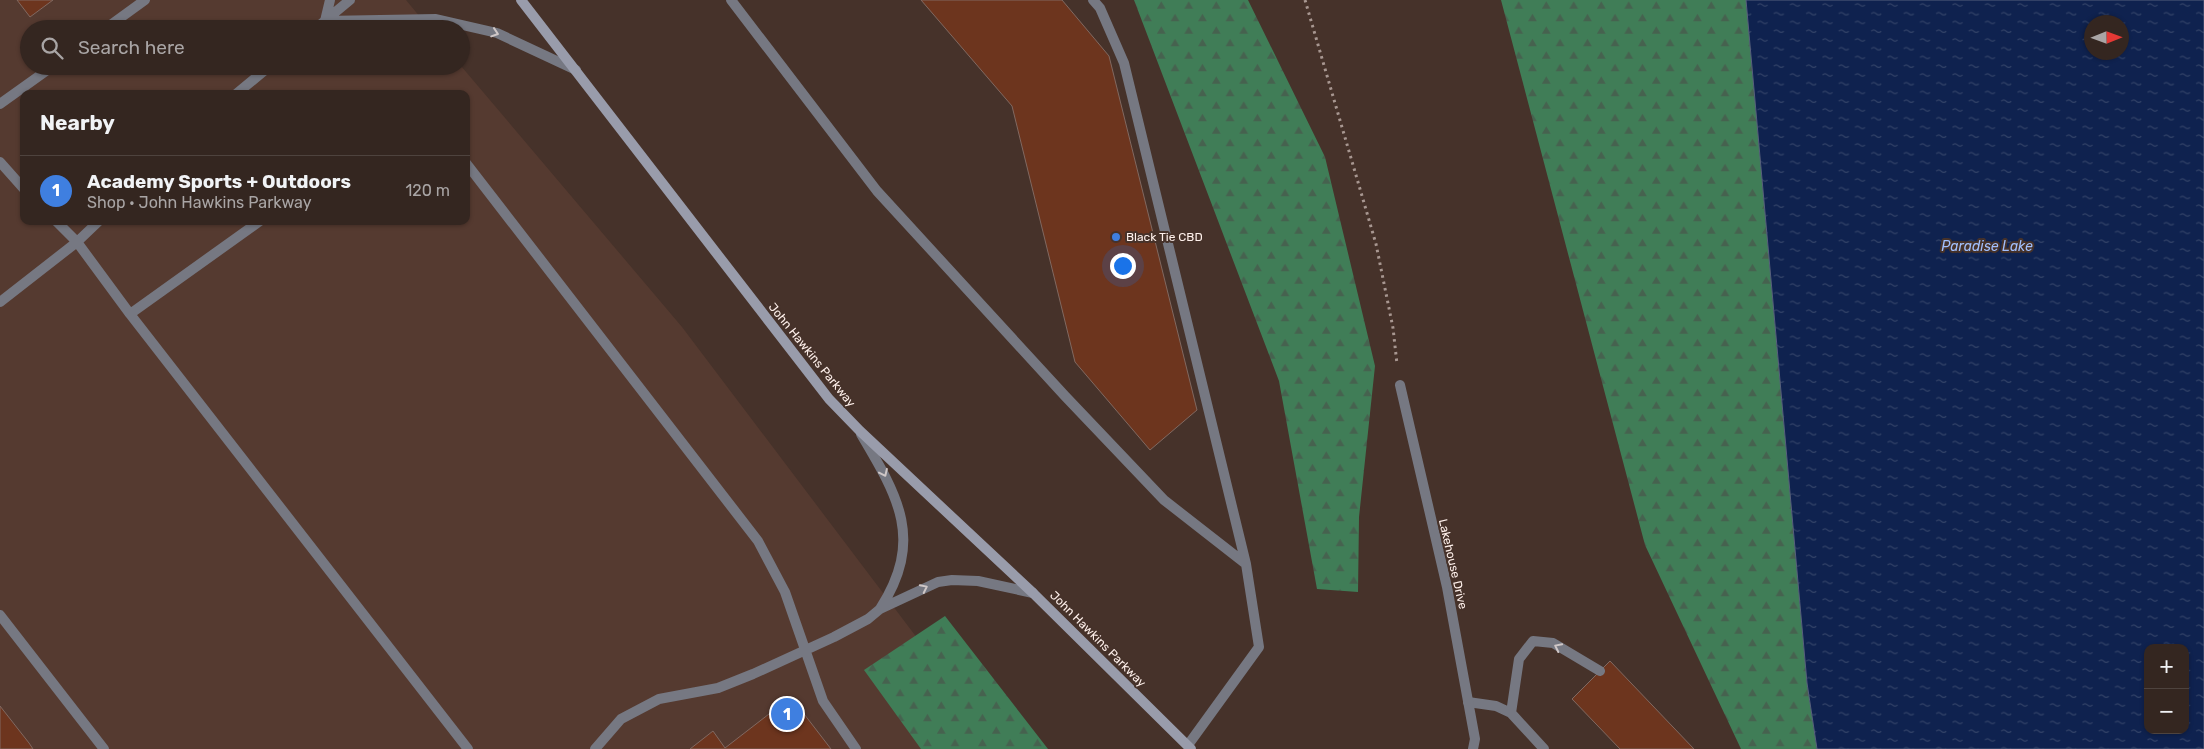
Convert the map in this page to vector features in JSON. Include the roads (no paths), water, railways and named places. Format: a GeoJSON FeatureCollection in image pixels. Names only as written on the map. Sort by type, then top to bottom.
{"type":"FeatureCollection","features":[{"type":"Feature","properties":{"kind":"main road","name":"John Hawkins Parkway"},"geometry":{"type":"LineString","coordinates":[[522,0],[829,399],[860,431],[1033,593],[1189,747]]}},
{"type":"Feature","properties":{"kind":"street"},"geometry":{"type":"LineString","coordinates":[[117,20],[145,0]]}},
{"type":"Feature","properties":{"kind":"street"},"geometry":{"type":"LineString","coordinates":[[326,20],[330,0]]}},
{"type":"Feature","properties":{"kind":"street"},"geometry":{"type":"LineString","coordinates":[[326,20],[350,0]]}},
{"type":"Feature","properties":{"kind":"street"},"geometry":{"type":"LineString","coordinates":[[731,0],[877,191],[1064,396],[1164,500],[1246,564]]}},
{"type":"Feature","properties":{"kind":"street"},"geometry":{"type":"LineString","coordinates":[[1093,0],[1100,8],[1124,63],[1246,564],[1259,647],[1189,747]]}},
{"type":"Feature","properties":{"kind":"street"},"geometry":{"type":"LineString","coordinates":[[326,20],[436,20]]}},
{"type":"Feature","properties":{"kind":"street"},"geometry":{"type":"LineString","coordinates":[[470,27],[497,33],[576,70]]}},
{"type":"Feature","properties":{"kind":"street"},"geometry":{"type":"LineString","coordinates":[[0,104],[40,75]]}},
{"type":"Feature","properties":{"kind":"street"},"geometry":{"type":"LineString","coordinates":[[241,90],[259,75]]}},
{"type":"Feature","properties":{"kind":"street"},"geometry":{"type":"LineString","coordinates":[[0,162],[20,184]]}},
{"type":"Feature","properties":{"kind":"street"},"geometry":{"type":"LineString","coordinates":[[470,167],[758,541],[786,592],[823,701],[856,749]]}},
{"type":"Feature","properties":{"kind":"street"},"geometry":{"type":"LineString","coordinates":[[60,225],[78,242],[130,314],[468,749]]}},
{"type":"Feature","properties":{"kind":"street"},"geometry":{"type":"LineString","coordinates":[[0,302],[78,242],[95,225]]}},
{"type":"Feature","properties":{"kind":"street"},"geometry":{"type":"LineString","coordinates":[[130,314],[254,225]]}},
{"type":"Feature","properties":{"kind":"street","name":"Lakehouse Drive"},"geometry":{"type":"LineString","coordinates":[[1400,385],[1447,587],[1475,739],[1473,749]]}},
{"type":"Feature","properties":{"kind":"street"},"geometry":{"type":"LineString","coordinates":[[860,431],[893,493],[901,519],[904,539],[902,560],[897,578],[880,609]]}},
{"type":"Feature","properties":{"kind":"street"},"geometry":{"type":"LineString","coordinates":[[595,749],[621,719],[659,699],[718,688],[852,628],[880,609],[907,597],[921,588],[938,582],[952,580],[978,581],[1033,593]]}},
{"type":"Feature","properties":{"kind":"street"},"geometry":{"type":"LineString","coordinates":[[0,615],[104,749]]}},
{"type":"Feature","properties":{"kind":"street"},"geometry":{"type":"LineString","coordinates":[[1511,713],[1519,660],[1532,641],[1553,643],[1600,671]]}},
{"type":"Feature","properties":{"kind":"street"},"geometry":{"type":"LineString","coordinates":[[1468,702],[1496,706],[1511,713],[1544,749]]}},
{"type":"Feature","properties":{"kind":"water","name":"Paradise Lake"},"geometry":{"type":"Polygon","coordinates":[[[1746,0],[2204,0],[2204,749],[1817,749],[1807,683],[1746,0]]]}},
{"type":"Feature","properties":{"kind":"place","name":"Black Tie CBD"},"geometry":{"type":"Point","coordinates":[1116,237]}},
{"type":"Feature","properties":{"kind":"place","name":"Academy Sports + Outdoors"},"geometry":{"type":"Point","coordinates":[787,714]}}]}
